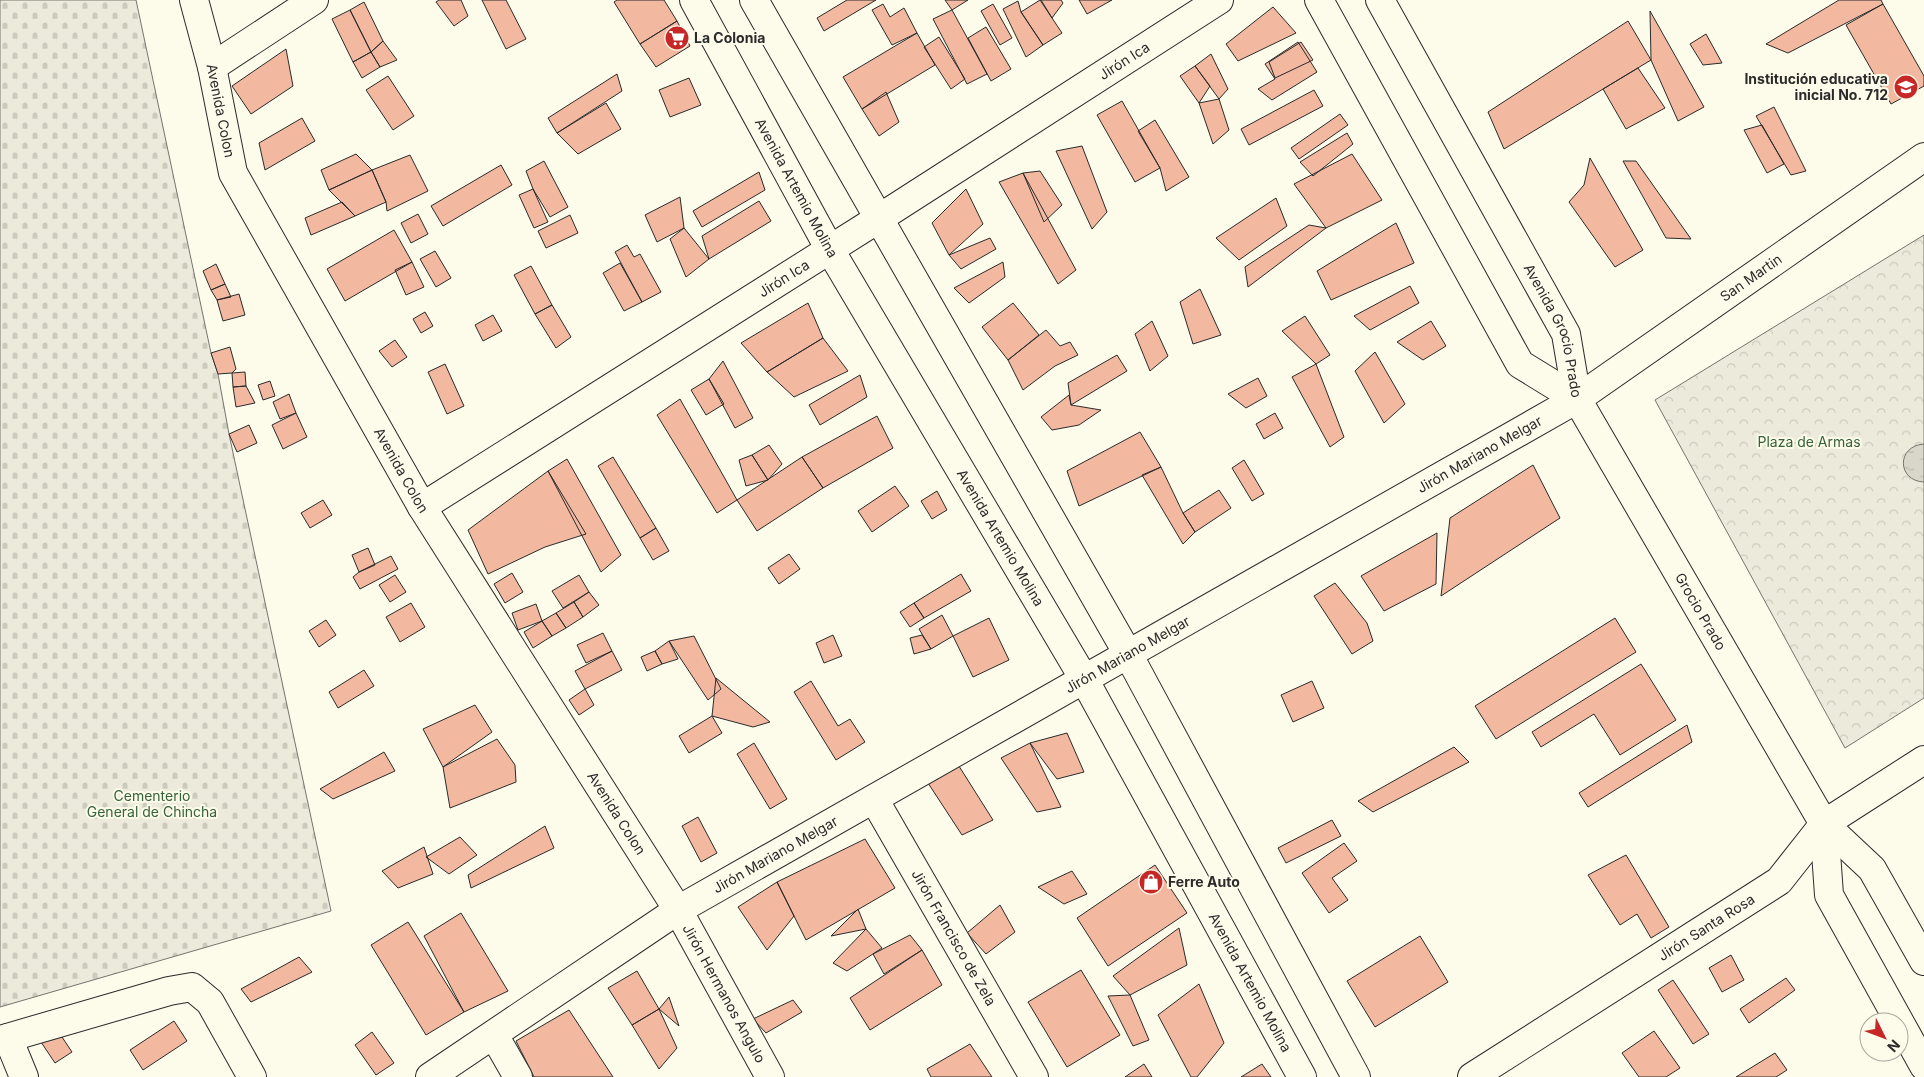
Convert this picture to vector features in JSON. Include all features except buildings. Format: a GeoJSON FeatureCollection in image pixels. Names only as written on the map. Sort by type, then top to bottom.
{"type":"FeatureCollection","features":[{"type":"Feature","properties":{"kind":"street","name":"Avenida Colon"},"geometry":{"type":"LineString","coordinates":[[194,0],[212,67],[233,173],[422,506],[678,910]]}},
{"type":"Feature","properties":{"kind":"street"},"geometry":{"type":"LineString","coordinates":[[212,67],[314,0]]}},
{"type":"Feature","properties":{"kind":"street","name":"Avenida Artemio Molina"},"geometry":{"type":"LineString","coordinates":[[694,0],[829,248],[1084,679],[1302,1077]]}},
{"type":"Feature","properties":{"kind":"street"},"geometry":{"type":"LineString","coordinates":[[754,0],[1128,654],[1356,1077]]}},
{"type":"Feature","properties":{"kind":"street","name":"Jirón Ica"},"geometry":{"type":"LineString","coordinates":[[422,506],[829,248],[878,219],[1218,0]]}},
{"type":"Feature","properties":{"kind":"street","name":"Avenida Grocio Prado"},"geometry":{"type":"LineString","coordinates":[[1319,0],[1520,364],[1577,399]]}},
{"type":"Feature","properties":{"kind":"street","name":"Avenida Grocio Prado"},"geometry":{"type":"LineString","coordinates":[[1380,0],[1566,334],[1577,399]]}},
{"type":"Feature","properties":{"kind":"street","name":"San Martin"},"geometry":{"type":"LineString","coordinates":[[1577,399],[1924,157]]}},
{"type":"Feature","properties":{"kind":"street","name":"Jirón Mariano Melgar"},"geometry":{"type":"LineString","coordinates":[[430,1077],[678,910],[1577,399]]}},
{"type":"Feature","properties":{"kind":"street","name":"Grocio Prado"},"geometry":{"type":"LineString","coordinates":[[1577,399],[1824,824]]}},
{"type":"Feature","properties":{"kind":"street","name":"Jirón Santa Rosa"},"geometry":{"type":"LineString","coordinates":[[1472,1077],[1779,881],[1824,824],[1924,760]]}},
{"type":"Feature","properties":{"kind":"street","name":"Jirón Francisco de Zela"},"geometry":{"type":"LineString","coordinates":[[874,799],[1034,1077]]}},
{"type":"Feature","properties":{"kind":"street"},"geometry":{"type":"LineString","coordinates":[[1824,824],[1872,869],[1924,961]]}},
{"type":"Feature","properties":{"kind":"street"},"geometry":{"type":"LineString","coordinates":[[1824,824],[1829,895],[1924,1066]]}},
{"type":"Feature","properties":{"kind":"street","name":"Jirón Hermanos Angulo"},"geometry":{"type":"LineString","coordinates":[[678,910],[770,1077]]}},
{"type":"Feature","properties":{"kind":"street"},"geometry":{"type":"LineString","coordinates":[[24,1077],[4,1039],[169,991],[192,987],[210,1002],[252,1077]]}},
{"type":"Feature","properties":{"kind":"street"},"geometry":{"type":"LineString","coordinates":[[494,1035],[518,1077]]}},
{"type":"Feature","properties":{"kind":"green space","name":"Cementerio General de Chincha"},"geometry":{"type":"Polygon","coordinates":[[[0,0],[136,0],[211,353],[218,374],[229,434],[331,911],[0,1007],[0,0]]]}},
{"type":"Feature","properties":{"kind":"green space","name":"Plaza de Armas"},"geometry":{"type":"Polygon","coordinates":[[[1924,235],[1924,698],[1845,748],[1655,400],[1924,235]]]}},
{"type":"Feature","properties":{"kind":"water"},"geometry":{"type":"Polygon","coordinates":[[[1924,444],[1924,482],[1909,476],[1903,463],[1908,451],[1915,446],[1924,444]]]}},
{"type":"Feature","properties":{"kind":"place","name":"La Colonia"},"geometry":{"type":"Point","coordinates":[677,38]}},
{"type":"Feature","properties":{"kind":"place","name":"Institución educativa inicial No. 712"},"geometry":{"type":"Point","coordinates":[1906,87]}},
{"type":"Feature","properties":{"kind":"place","name":"Ferre Auto"},"geometry":{"type":"Point","coordinates":[1151,882]}}]}
